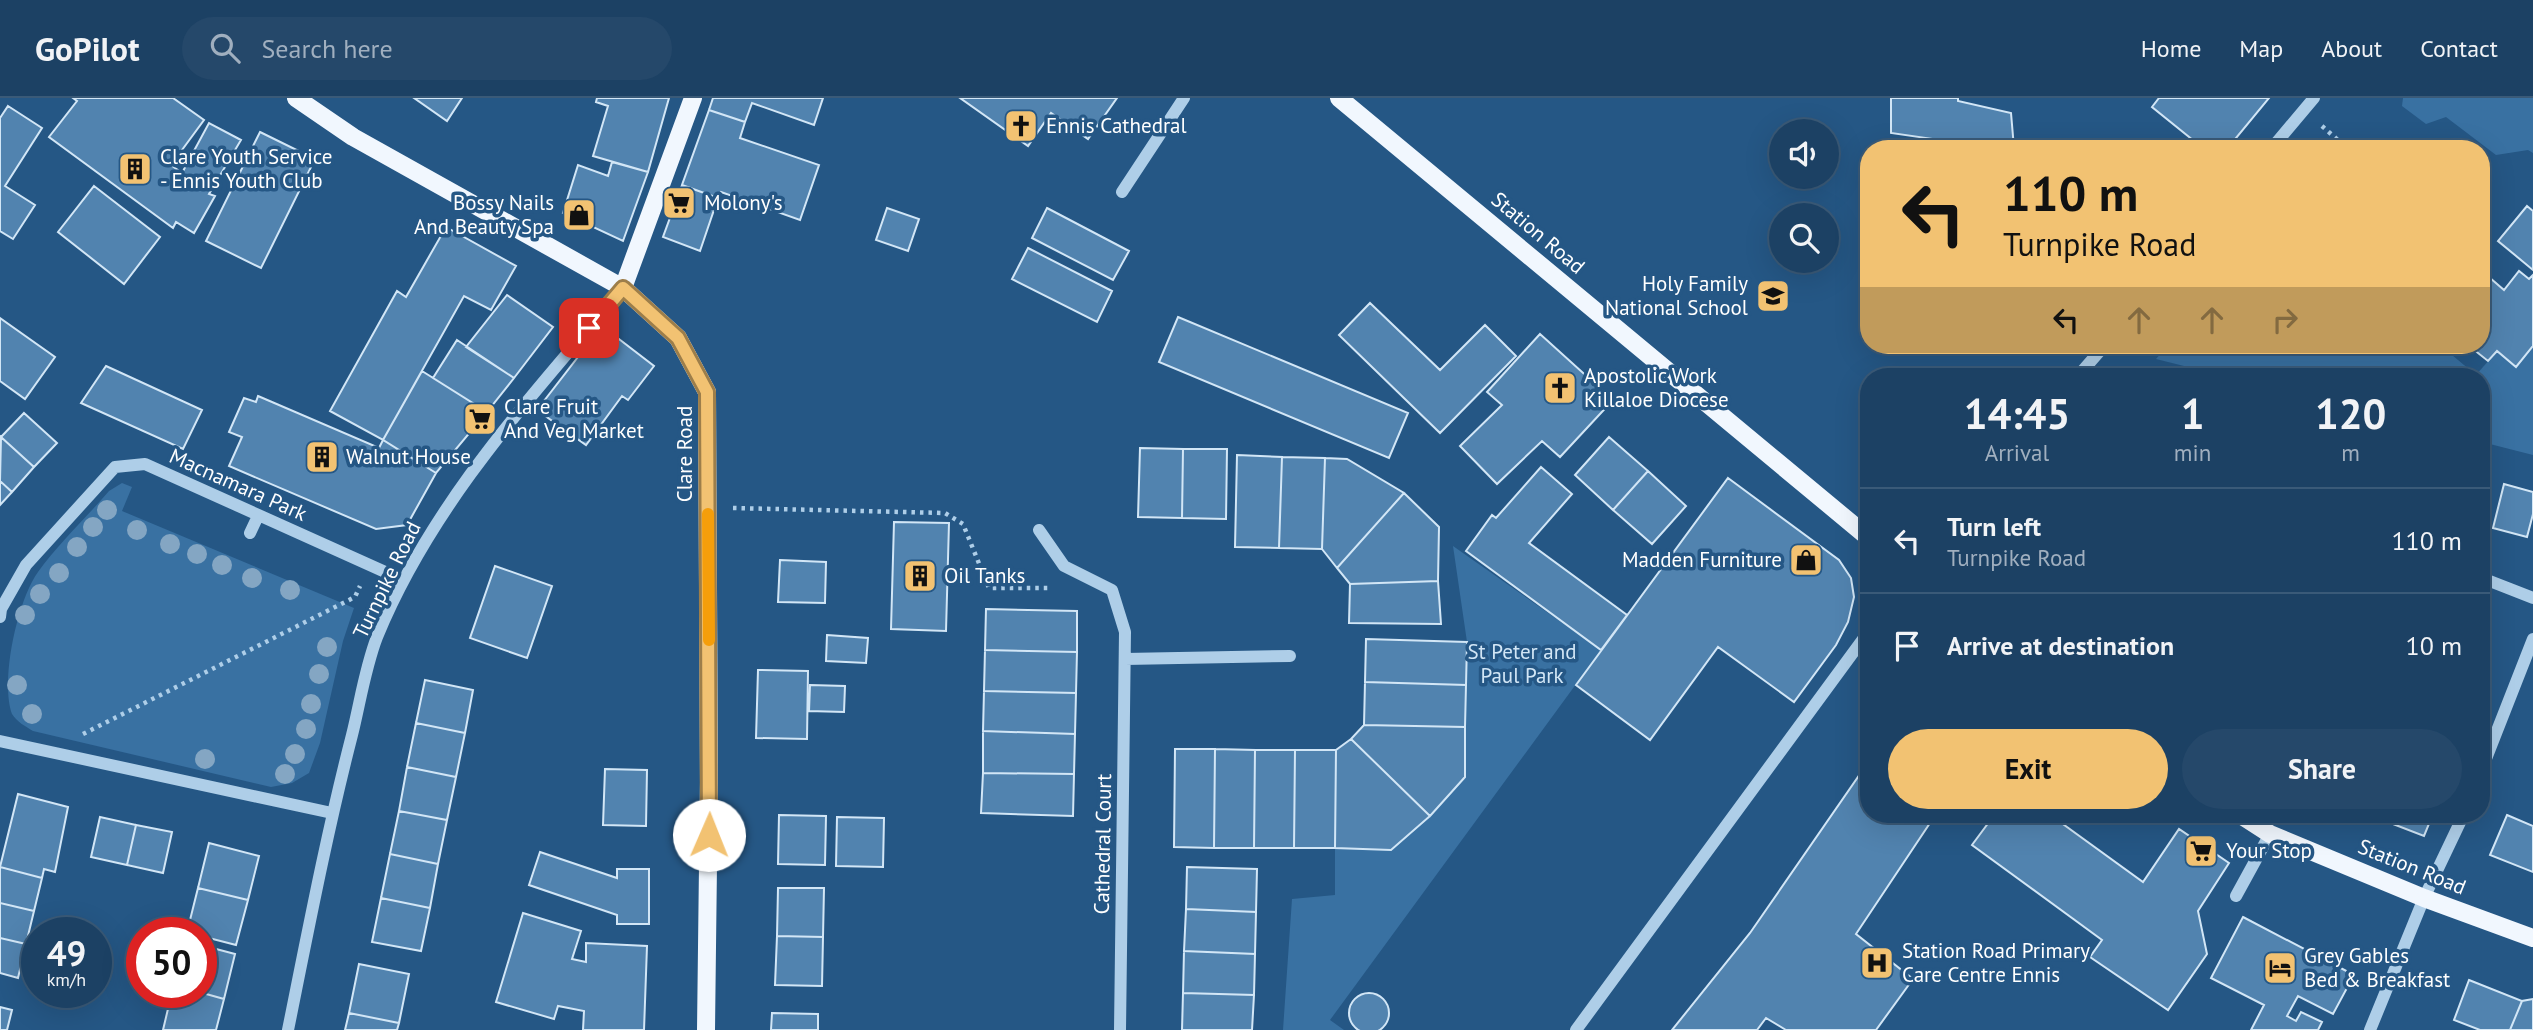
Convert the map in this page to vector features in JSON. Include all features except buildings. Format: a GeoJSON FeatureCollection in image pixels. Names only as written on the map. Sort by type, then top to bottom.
{"type":"FeatureCollection","features":[{"type":"Feature","properties":{"kind":"main road","name":"Clare Road"},"geometry":{"type":"LineString","coordinates":[[296,98],[353,138],[623,288],[678,338],[707,392],[709,782],[706,1030]]}},
{"type":"Feature","properties":{"kind":"main road"},"geometry":{"type":"LineString","coordinates":[[623,288],[693,98]]}},
{"type":"Feature","properties":{"kind":"main road","name":"Station Road"},"geometry":{"type":"LineString","coordinates":[[1339,98],[1860,531]]}},
{"type":"Feature","properties":{"kind":"main road","name":"Station Road"},"geometry":{"type":"LineString","coordinates":[[2253,823],[2270,834],[2424,898],[2533,939]]}},
{"type":"Feature","properties":{"kind":"street"},"geometry":{"type":"LineString","coordinates":[[1122,192],[1184,98]]}},
{"type":"Feature","properties":{"kind":"street"},"geometry":{"type":"LineString","coordinates":[[2279,140],[2314,98]]}},
{"type":"Feature","properties":{"kind":"street","name":"Turnpike Road"},"geometry":{"type":"LineString","coordinates":[[288,1030],[332,813],[376,640],[403,580],[436,523],[504,428],[623,288]]}},
{"type":"Feature","properties":{"kind":"street"},"geometry":{"type":"LineString","coordinates":[[2085,368],[2097,354]]}},
{"type":"Feature","properties":{"kind":"street","name":"Macnamara Park"},"geometry":{"type":"LineString","coordinates":[[0,617],[1,610],[26,565],[115,467],[145,464],[403,580]]}},
{"type":"Feature","properties":{"kind":"street"},"geometry":{"type":"LineString","coordinates":[[250,533],[258,516]]}},
{"type":"Feature","properties":{"kind":"street","name":"Cathedral Court"},"geometry":{"type":"LineString","coordinates":[[1039,530],[1064,566],[1112,590],[1125,632],[1120,1030]]}},
{"type":"Feature","properties":{"kind":"street"},"geometry":{"type":"LineString","coordinates":[[2490,581],[2533,598]]}},
{"type":"Feature","properties":{"kind":"street"},"geometry":{"type":"LineString","coordinates":[[2490,749],[2533,639]]}},
{"type":"Feature","properties":{"kind":"street"},"geometry":{"type":"LineString","coordinates":[[1576,1030],[1860,643]]}},
{"type":"Feature","properties":{"kind":"street"},"geometry":{"type":"LineString","coordinates":[[1125,659],[1290,656]]}},
{"type":"Feature","properties":{"kind":"street"},"geometry":{"type":"LineString","coordinates":[[0,741],[332,813]]}},
{"type":"Feature","properties":{"kind":"street"},"geometry":{"type":"LineString","coordinates":[[2370,1030],[2424,898],[2460,823]]}},
{"type":"Feature","properties":{"kind":"street"},"geometry":{"type":"LineString","coordinates":[[2236,896],[2270,834]]}},
{"type":"Feature","properties":{"kind":"path"},"geometry":{"type":"LineString","coordinates":[[2304,110],[2338,140]]}},
{"type":"Feature","properties":{"kind":"path"},"geometry":{"type":"LineString","coordinates":[[708,507],[945,513],[963,524],[989,588],[1053,588],[1064,566]]}},
{"type":"Feature","properties":{"kind":"path"},"geometry":{"type":"LineString","coordinates":[[66,756],[71,740],[355,597],[369,566]]}},
{"type":"Feature","properties":{"kind":"green space"},"geometry":{"type":"Polygon","coordinates":[[[2403,98],[2533,98],[2533,153],[2528,150],[2496,155],[2490,150],[2490,140],[2476,140],[2446,117],[2426,124],[2402,106],[2403,98]]]}},
{"type":"Feature","properties":{"kind":"green space"},"geometry":{"type":"Polygon","coordinates":[[[2533,346],[2533,455],[2490,444],[2490,368],[2482,368],[2497,351],[2516,366],[2533,346]]]}},
{"type":"Feature","properties":{"kind":"green space"},"geometry":{"type":"Polygon","coordinates":[[[2160,354],[2451,354],[2468,368],[2192,368],[2156,359],[2160,354]]]}},
{"type":"Feature","properties":{"kind":"green space"},"geometry":{"type":"Polygon","coordinates":[[[122,483],[132,487],[122,511],[354,608],[343,641],[320,743],[309,773],[292,783],[271,787],[33,731],[12,714],[9,700],[9,663],[17,621],[30,585],[64,541],[109,491],[122,483]]]}},
{"type":"Feature","properties":{"kind":"green space","name":"St Peter and Paul Park"},"geometry":{"type":"Polygon","coordinates":[[[1453,546],[1601,650],[1330,1020],[1344,1030],[1283,1030],[1292,899],[1335,895],[1335,848],[1391,850],[1465,777],[1467,642],[1453,546]]]}},
{"type":"Feature","properties":{"kind":"slow traffic"},"geometry":{"type":"LineString","coordinates":[[708,514],[709,640]]}},
{"type":"Feature","properties":{"kind":"place","name":"Ennis Cathedral"},"geometry":{"type":"Point","coordinates":[1021,126]}},
{"type":"Feature","properties":{"kind":"place","name":"Clare Youth Service - Ennis Youth Club"},"geometry":{"type":"Point","coordinates":[135,169]}},
{"type":"Feature","properties":{"kind":"place","name":"Molony's"},"geometry":{"type":"Point","coordinates":[679,203]}},
{"type":"Feature","properties":{"kind":"place","name":"Bossy Nails And Beauty Spa"},"geometry":{"type":"Point","coordinates":[579,215]}},
{"type":"Feature","properties":{"kind":"place","name":"Holy Family National School"},"geometry":{"type":"Point","coordinates":[1773,296]}},
{"type":"Feature","properties":{"kind":"place","name":"Apostolic Work Killaloe Diocese"},"geometry":{"type":"Point","coordinates":[1560,388]}},
{"type":"Feature","properties":{"kind":"place","name":"Clare Fruit And Veg Market"},"geometry":{"type":"Point","coordinates":[480,419]}},
{"type":"Feature","properties":{"kind":"place","name":"Walnut House"},"geometry":{"type":"Point","coordinates":[322,457]}},
{"type":"Feature","properties":{"kind":"place","name":"Madden Furniture"},"geometry":{"type":"Point","coordinates":[1806,560]}},
{"type":"Feature","properties":{"kind":"place","name":"Oil Tanks"},"geometry":{"type":"Point","coordinates":[920,576]}},
{"type":"Feature","properties":{"kind":"place","name":"Your Stop"},"geometry":{"type":"Point","coordinates":[2201,851]}},
{"type":"Feature","properties":{"kind":"place","name":"Station Road Primary Care Centre Ennis"},"geometry":{"type":"Point","coordinates":[1877,963]}},
{"type":"Feature","properties":{"kind":"place","name":"Grey Gables Bed & Breakfast"},"geometry":{"type":"Point","coordinates":[2280,968]}},
{"type":"Feature","properties":{"kind":"route"},"geometry":{"type":"LineString","coordinates":[[589,328],[623,288],[678,338],[707,392],[709,835]]}}]}
